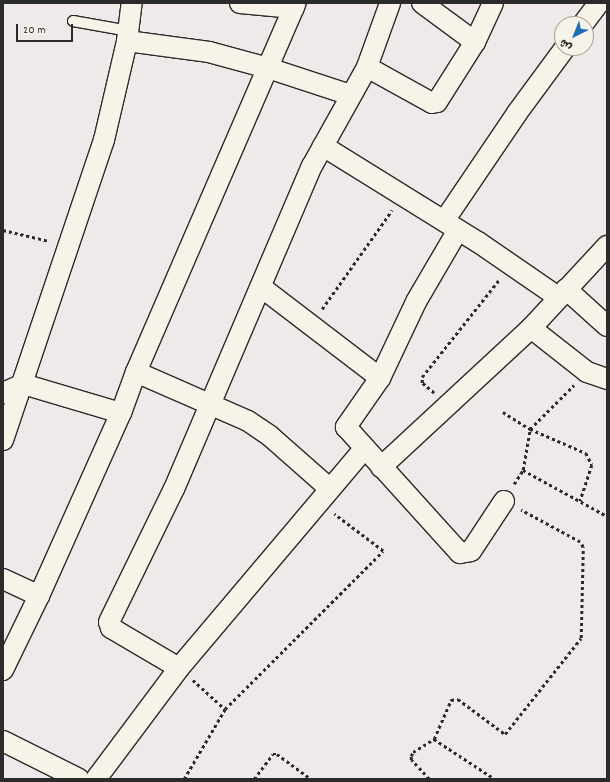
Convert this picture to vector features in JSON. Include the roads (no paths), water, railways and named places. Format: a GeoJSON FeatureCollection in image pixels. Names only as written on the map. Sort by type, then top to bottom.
{"type":"FeatureCollection","features":[{"type":"Feature","properties":{"kind":"street"},"geometry":{"type":"LineString","coordinates":[[3,440],[104,140],[128,36],[132,3]]}},
{"type":"Feature","properties":{"kind":"street"},"geometry":{"type":"LineString","coordinates":[[3,670],[39,596],[121,413],[136,372],[295,5],[240,3]]}},
{"type":"Feature","properties":{"kind":"street"},"geometry":{"type":"LineString","coordinates":[[179,668],[108,624],[174,490],[312,166],[367,67],[390,3]]}},
{"type":"Feature","properties":{"kind":"street"},"geometry":{"type":"LineString","coordinates":[[422,3],[475,42]]}},
{"type":"Feature","properties":{"kind":"street"},"geometry":{"type":"LineString","coordinates":[[367,67],[435,103],[442,96],[475,42],[493,3]]}},
{"type":"Feature","properties":{"kind":"street"},"geometry":{"type":"LineString","coordinates":[[589,16],[598,3]]}},
{"type":"Feature","properties":{"kind":"street"},"geometry":{"type":"LineString","coordinates":[[128,36],[209,52],[268,68],[350,96]]}},
{"type":"Feature","properties":{"kind":"street"},"geometry":{"type":"LineString","coordinates":[[504,501],[471,551],[462,554],[346,427],[380,378],[451,226],[517,113],[559,56]]}},
{"type":"Feature","properties":{"kind":"street"},"geometry":{"type":"LineString","coordinates":[[323,146],[403,194],[511,265],[562,293],[607,326]]}},
{"type":"Feature","properties":{"kind":"street"},"geometry":{"type":"LineString","coordinates":[[381,467],[451,405],[531,328],[607,246]]}},
{"type":"Feature","properties":{"kind":"street"},"geometry":{"type":"LineString","coordinates":[[261,287],[380,378]]}},
{"type":"Feature","properties":{"kind":"street"},"geometry":{"type":"LineString","coordinates":[[531,328],[587,372],[607,379]]}},
{"type":"Feature","properties":{"kind":"street"},"geometry":{"type":"LineString","coordinates":[[136,372],[211,403],[248,421],[270,436],[323,495]]}},
{"type":"Feature","properties":{"kind":"street"},"geometry":{"type":"LineString","coordinates":[[3,392],[23,384],[121,413]]}},
{"type":"Feature","properties":{"kind":"street"},"geometry":{"type":"LineString","coordinates":[[105,776],[179,668],[323,495],[365,448]]}},
{"type":"Feature","properties":{"kind":"street"},"geometry":{"type":"LineString","coordinates":[[3,579],[39,596]]}},
{"type":"Feature","properties":{"kind":"street"},"geometry":{"type":"LineString","coordinates":[[3,741],[79,779]]}},
{"type":"Feature","properties":{"kind":"lane"},"geometry":{"type":"LineString","coordinates":[[73,21],[128,36]]}}]}
